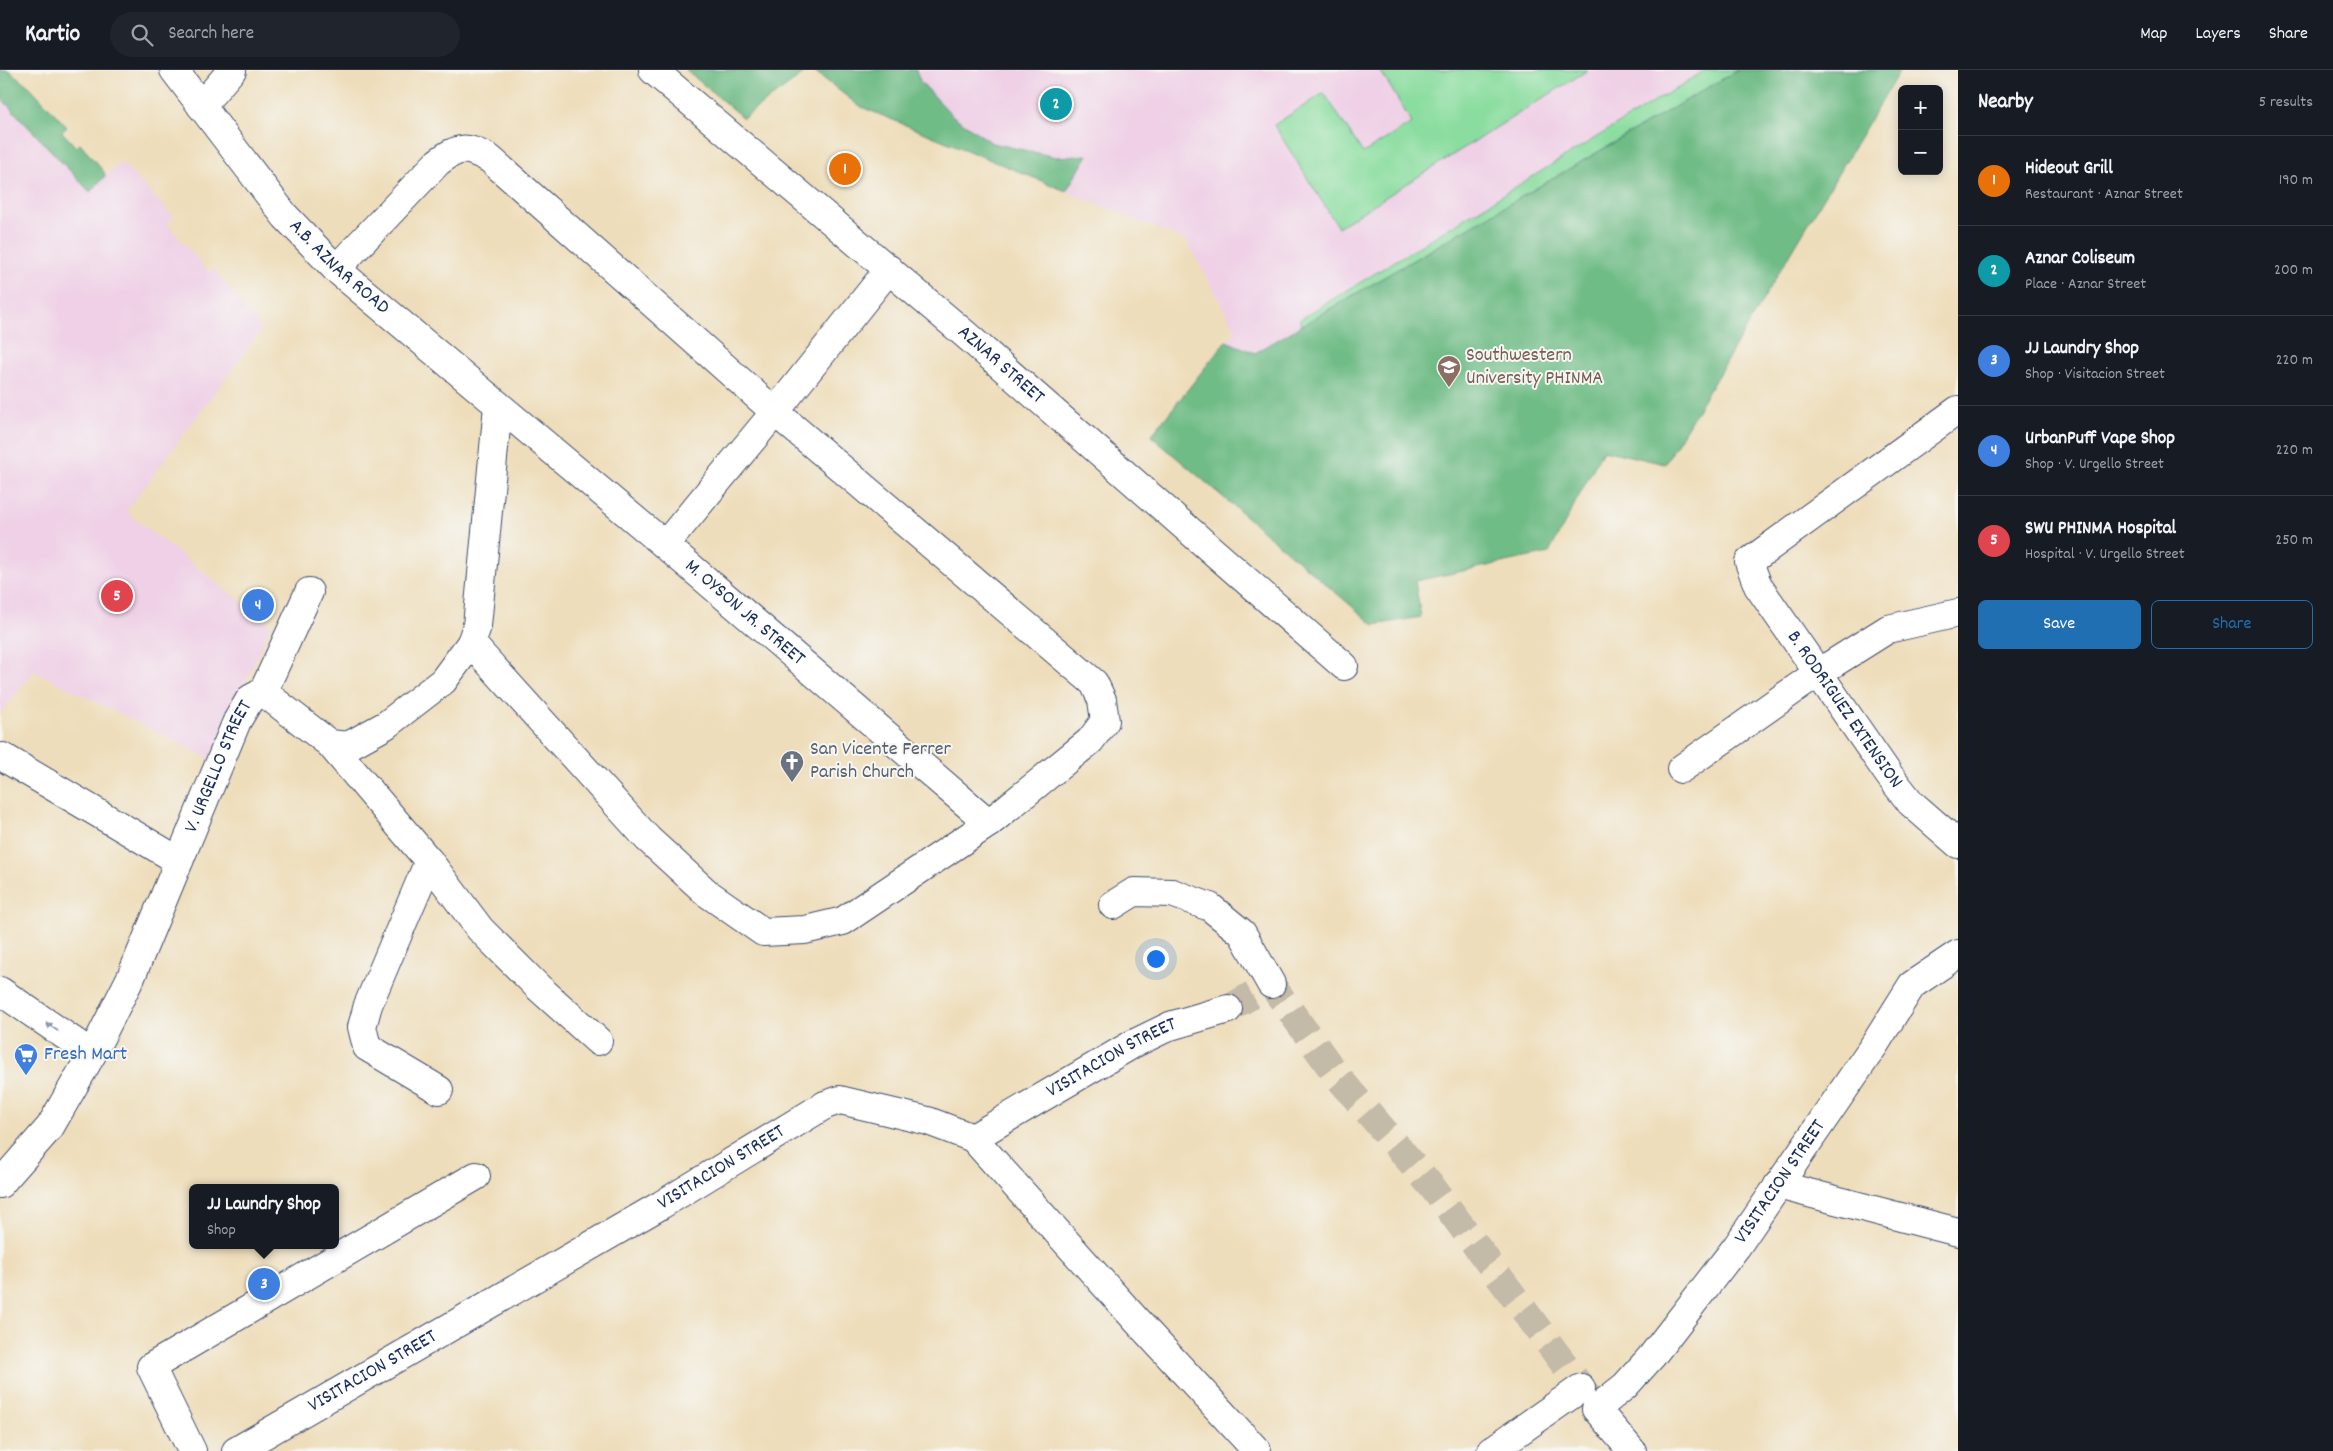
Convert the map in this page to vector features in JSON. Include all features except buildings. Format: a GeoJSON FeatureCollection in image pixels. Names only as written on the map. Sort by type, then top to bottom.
{"type":"FeatureCollection","features":[{"type":"Feature","properties":{"kind":"street","name":"A.B. AZNAR ROAD"},"geometry":{"type":"LineString","coordinates":[[174,70],[285,216],[336,269],[498,406]]}},
{"type":"Feature","properties":{"kind":"street"},"geometry":{"type":"LineString","coordinates":[[201,106],[232,70]]}},
{"type":"Feature","properties":{"kind":"street","name":"AZNAR STREET"},"geometry":{"type":"LineString","coordinates":[[653,70],[889,269],[1344,666]]}},
{"type":"Feature","properties":{"kind":"street"},"geometry":{"type":"LineString","coordinates":[[336,269],[438,162],[454,150],[470,149],[490,159],[775,412],[1094,683],[1102,700],[1105,721],[1090,741],[989,823],[843,920],[805,930],[763,932],[707,893],[648,839],[472,643]]}},
{"type":"Feature","properties":{"kind":"street"},"geometry":{"type":"LineString","coordinates":[[665,545],[775,412],[889,269]]}},
{"type":"Feature","properties":{"kind":"street"},"geometry":{"type":"LineString","coordinates":[[330,744],[348,746],[386,725],[444,681],[472,643],[477,626],[498,406]]}},
{"type":"Feature","properties":{"kind":"street","name":"M. OYSON JR. STREET"},"geometry":{"type":"LineString","coordinates":[[498,406],[665,545],[989,823]]}},
{"type":"Feature","properties":{"kind":"street","name":"B. RODRIGUEZ EXTENSION"},"geometry":{"type":"LineString","coordinates":[[1958,410],[1749,562],[1758,586],[1911,803],[1958,844]]}},
{"type":"Feature","properties":{"kind":"street"},"geometry":{"type":"LineString","coordinates":[[263,692],[309,592]]}},
{"type":"Feature","properties":{"kind":"street"},"geometry":{"type":"LineString","coordinates":[[1680,770],[1818,673],[1888,629],[1958,613]]}},
{"type":"Feature","properties":{"kind":"street","name":"V. URGELLO STREET"},"geometry":{"type":"LineString","coordinates":[[0,1184],[50,1127],[92,1054],[131,978],[237,721],[250,699],[263,692],[330,744],[430,861],[480,929],[538,987],[598,1041]]}},
{"type":"Feature","properties":{"kind":"street"},"geometry":{"type":"LineString","coordinates":[[3,757],[179,861]]}},
{"type":"Feature","properties":{"kind":"street"},"geometry":{"type":"LineString","coordinates":[[430,861],[368,1005],[362,1027],[367,1047],[439,1090]]}},
{"type":"Feature","properties":{"kind":"street"},"geometry":{"type":"LineString","coordinates":[[1113,905],[1134,892],[1172,892],[1210,907],[1242,933],[1271,984]]}},
{"type":"Feature","properties":{"kind":"street","name":"VISITACION STREET"},"geometry":{"type":"LineString","coordinates":[[1491,1451],[1589,1398],[1625,1386],[1652,1356],[1736,1246],[1875,1044],[1912,985],[1958,954]]}},
{"type":"Feature","properties":{"kind":"street"},"geometry":{"type":"LineString","coordinates":[[0,991],[92,1054]]}},
{"type":"Feature","properties":{"kind":"street","name":"VISITACION STREET"},"geometry":{"type":"LineString","coordinates":[[236,1451],[661,1205],[824,1105],[840,1100],[928,1121],[973,1138],[1133,1044],[1170,1026],[1228,1009]]}},
{"type":"Feature","properties":{"kind":"street"},"geometry":{"type":"LineString","coordinates":[[973,1138],[1137,1321],[1257,1451]]}},
{"type":"Feature","properties":{"kind":"street"},"geometry":{"type":"LineString","coordinates":[[192,1451],[150,1367],[476,1176]]}},
{"type":"Feature","properties":{"kind":"street"},"geometry":{"type":"LineString","coordinates":[[1778,1185],[1958,1232]]}},
{"type":"Feature","properties":{"kind":"street"},"geometry":{"type":"LineString","coordinates":[[1589,1398],[1632,1451]]}},
{"type":"Feature","properties":{"kind":"shaded area","name":"Southwestern University PHINMA"},"geometry":{"type":"Polygon","coordinates":[[[813,70],[1900,70],[1665,464],[1604,450],[1549,553],[1415,581],[1421,617],[1374,625],[1151,436],[1236,331],[1187,241],[859,106],[813,70]]]}},
{"type":"Feature","properties":{"kind":"shaded area"},"geometry":{"type":"Polygon","coordinates":[[[0,75],[105,176],[121,162],[174,217],[167,224],[209,273],[214,269],[262,329],[126,512],[271,625],[211,759],[34,671],[0,714],[0,75]]]}},
{"type":"Feature","properties":{"kind":"green space"},"geometry":{"type":"Polygon","coordinates":[[[0,70],[8,70],[30,87],[67,127],[62,132],[76,147],[80,144],[104,172],[105,176],[90,192],[0,97],[0,70]]]}},
{"type":"Feature","properties":{"kind":"green space"},"geometry":{"type":"Polygon","coordinates":[[[686,70],[809,70],[743,118],[686,70]]]}},
{"type":"Feature","properties":{"kind":"green space"},"geometry":{"type":"Polygon","coordinates":[[[813,70],[916,70],[920,81],[953,116],[992,143],[1056,157],[1088,155],[1066,191],[859,106],[813,70]]]}},
{"type":"Feature","properties":{"kind":"green space"},"geometry":{"type":"Polygon","coordinates":[[[1380,70],[1588,70],[1338,227],[1274,125],[1324,93],[1363,153],[1412,123],[1380,70]]]}},
{"type":"Feature","properties":{"kind":"green space"},"geometry":{"type":"Polygon","coordinates":[[[1706,70],[1738,70],[1302,325],[1299,320],[1706,70]]]}},
{"type":"Feature","properties":{"kind":"green space","name":"Southwestern University PHINMA"},"geometry":{"type":"Polygon","coordinates":[[[1738,70],[1900,70],[1665,464],[1603,450],[1549,553],[1415,581],[1421,617],[1374,625],[1151,436],[1226,341],[1255,353],[1738,70]]]}},
{"type":"Feature","properties":{"kind":"tunnel"},"geometry":{"type":"LineString","coordinates":[[1228,1009],[1271,984],[1337,1076],[1433,1188],[1596,1407]]}},
{"type":"Feature","properties":{"kind":"place","name":"Aznar Coliseum"},"geometry":{"type":"Point","coordinates":[1056,104]}},
{"type":"Feature","properties":{"kind":"place","name":"Hideout Grill"},"geometry":{"type":"Point","coordinates":[845,169]}},
{"type":"Feature","properties":{"kind":"place","name":"Southwestern University PHINMA"},"geometry":{"type":"Point","coordinates":[1449,388]}},
{"type":"Feature","properties":{"kind":"place","name":"SWU PHINMA Hospital"},"geometry":{"type":"Point","coordinates":[117,596]}},
{"type":"Feature","properties":{"kind":"place","name":"UrbanPuff Vape Shop"},"geometry":{"type":"Point","coordinates":[258,605]}},
{"type":"Feature","properties":{"kind":"place","name":"San Vicente Ferrer Parish Church"},"geometry":{"type":"Point","coordinates":[792,783]}},
{"type":"Feature","properties":{"kind":"place","name":"Fresh Mart"},"geometry":{"type":"Point","coordinates":[26,1076]}},
{"type":"Feature","properties":{"kind":"place","name":"JJ Laundry Shop"},"geometry":{"type":"Point","coordinates":[264,1284]}}]}
